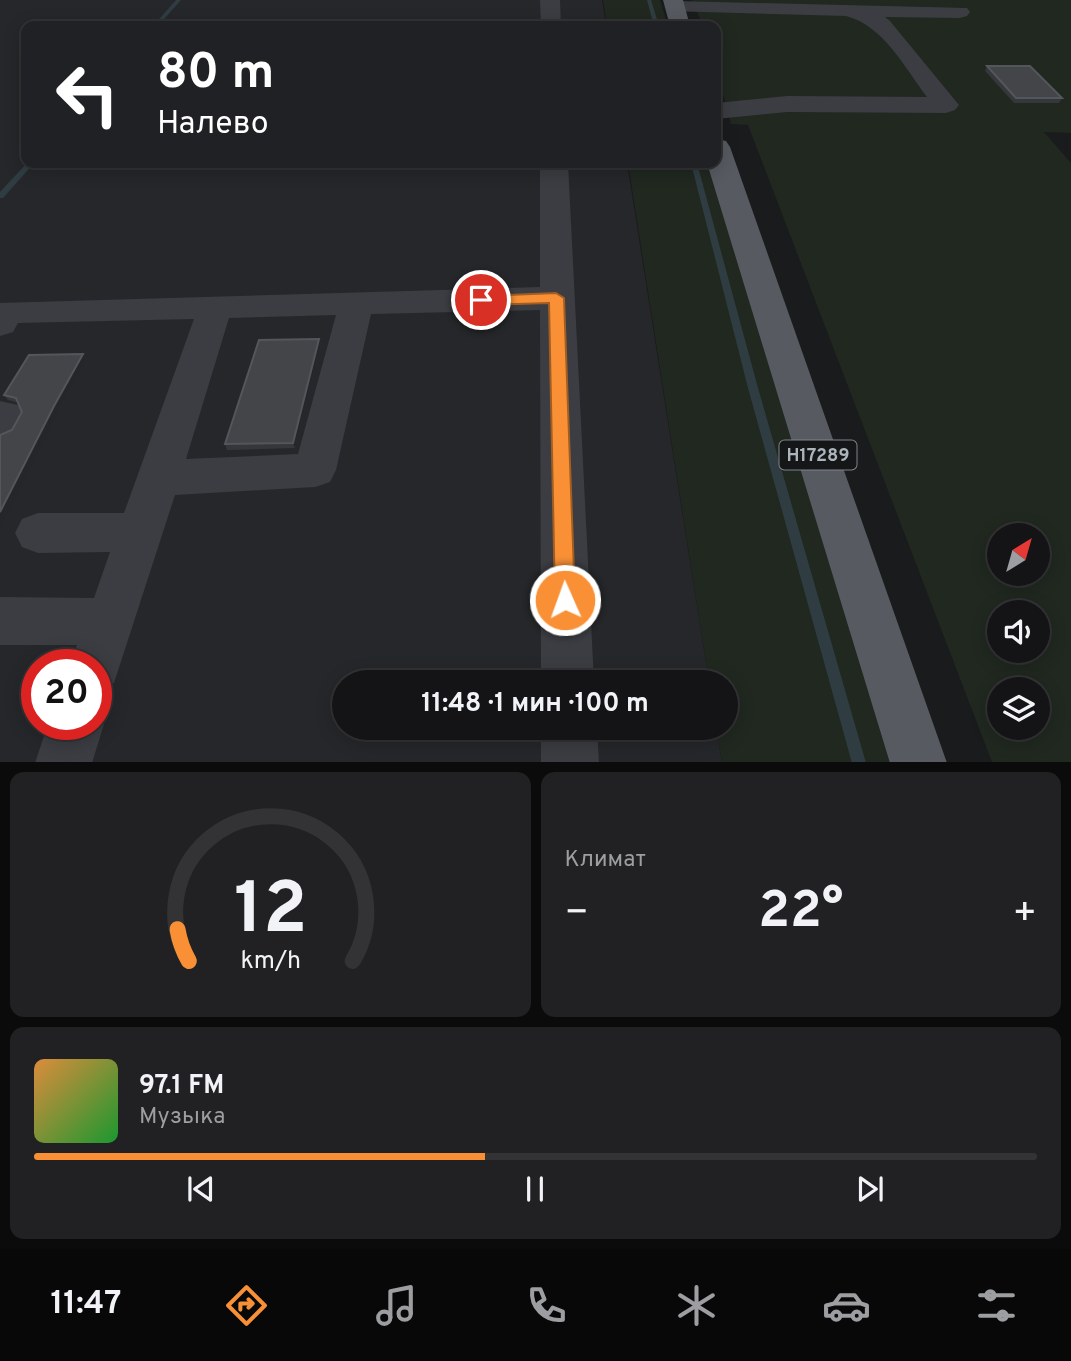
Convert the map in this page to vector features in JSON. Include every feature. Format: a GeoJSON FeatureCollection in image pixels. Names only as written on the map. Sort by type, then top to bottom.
{"type":"FeatureCollection","features":[{"type":"Feature","properties":{"kind":"main road","name":"Н17289"},"geometry":{"type":"LineString","coordinates":[[721,162],[919,762]]}},
{"type":"Feature","properties":{"kind":"lane"},"geometry":{"type":"LineString","coordinates":[[550,0],[551,21]]}},
{"type":"Feature","properties":{"kind":"lane"},"geometry":{"type":"LineString","coordinates":[[721,111],[787,104],[946,105],[883,25],[869,16],[846,10]]}},
{"type":"Feature","properties":{"kind":"lane"},"geometry":{"type":"LineString","coordinates":[[676,11],[960,12]]}},
{"type":"Feature","properties":{"kind":"lane"},"geometry":{"type":"LineString","coordinates":[[554,168],[568,670]]}},
{"type":"Feature","properties":{"kind":"lane"},"geometry":{"type":"LineString","coordinates":[[0,324],[8,312],[215,309],[556,298]]}},
{"type":"Feature","properties":{"kind":"lane"},"geometry":{"type":"LineString","coordinates":[[158,478],[315,470],[356,305]]}},
{"type":"Feature","properties":{"kind":"lane"},"geometry":{"type":"LineString","coordinates":[[0,621],[103,643],[215,309]]}},
{"type":"Feature","properties":{"kind":"lane"},"geometry":{"type":"LineString","coordinates":[[0,416],[4,416],[0,423]]}},
{"type":"Feature","properties":{"kind":"lane"},"geometry":{"type":"LineString","coordinates":[[38,533],[139,533]]}},
{"type":"Feature","properties":{"kind":"lane"},"geometry":{"type":"LineString","coordinates":[[63,762],[71,740]]}},
{"type":"Feature","properties":{"kind":"lane"},"geometry":{"type":"LineString","coordinates":[[569,740],[570,762]]}},
{"type":"Feature","properties":{"kind":"shaded area"},"geometry":{"type":"Polygon","coordinates":[[[0,0],[602,0],[605,21],[21,21],[21,168],[628,168],[707,670],[332,670],[332,740],[718,740],[722,762],[0,762],[0,0]]]}},
{"type":"Feature","properties":{"kind":"shaded area"},"geometry":{"type":"Polygon","coordinates":[[[603,0],[660,0],[666,21],[606,21],[603,0]]]}},
{"type":"Feature","properties":{"kind":"shaded area"},"geometry":{"type":"Polygon","coordinates":[[[692,0],[1071,0],[1071,133],[1044,132],[1071,163],[1071,762],[992,762],[748,125],[731,124],[721,87],[721,21],[701,21],[692,0]]]}},
{"type":"Feature","properties":{"kind":"shaded area"},"geometry":{"type":"Polygon","coordinates":[[[629,168],[710,168],[892,762],[722,762],[718,740],[738,740],[738,670],[707,670],[629,168]]]}},
{"type":"Feature","properties":{"kind":"building"},"geometry":{"type":"Polygon","coordinates":[[[987,66],[1030,66],[1062,98],[1016,98],[987,66]]]}},
{"type":"Feature","properties":{"kind":"building"},"geometry":{"type":"Polygon","coordinates":[[[319,339],[293,443],[225,444],[259,340],[319,339]]]}},
{"type":"Feature","properties":{"kind":"building"},"geometry":{"type":"Polygon","coordinates":[[[83,354],[0,512],[0,435],[12,430],[22,412],[16,398],[4,395],[29,355],[83,354]]]}},
{"type":"Feature","properties":{"kind":"waterway"},"geometry":{"type":"LineString","coordinates":[[160,21],[179,0]]}},
{"type":"Feature","properties":{"kind":"waterway"},"geometry":{"type":"LineString","coordinates":[[649,0],[655,21]]}},
{"type":"Feature","properties":{"kind":"waterway"},"geometry":{"type":"LineString","coordinates":[[0,196],[26,168]]}},
{"type":"Feature","properties":{"kind":"waterway"},"geometry":{"type":"LineString","coordinates":[[695,168],[753,388],[859,762]]}},
{"type":"Feature","properties":{"kind":"route"},"geometry":{"type":"LineString","coordinates":[[481,300],[556,298],[565,600]]}}]}
